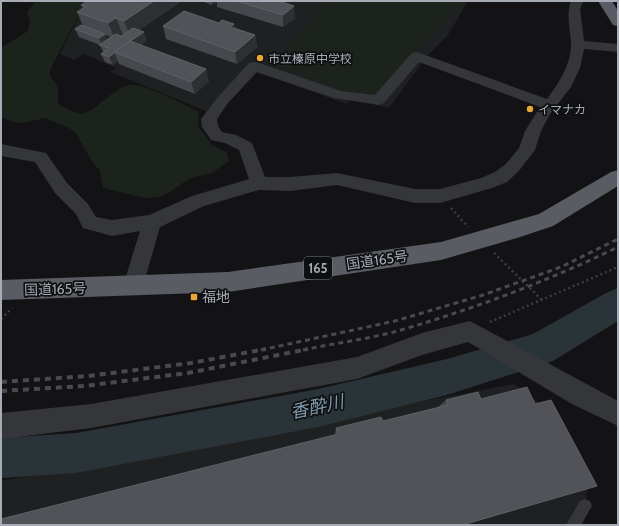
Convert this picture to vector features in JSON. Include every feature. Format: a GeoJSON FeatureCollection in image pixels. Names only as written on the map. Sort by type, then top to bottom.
{"type":"FeatureCollection","features":[{"type":"Feature","properties":{"kind":"highway"},"geometry":{"type":"LineString","coordinates":[[605,1],[618,22]]}},
{"type":"Feature","properties":{"kind":"highway","name":"国道165号"},"geometry":{"type":"LineString","coordinates":[[1,290],[228,282],[441,250],[546,220],[618,178]]}},
{"type":"Feature","properties":{"kind":"street"},"geometry":{"type":"LineString","coordinates":[[1,150],[40,157],[61,188],[82,209],[90,223],[112,228],[152,222],[198,201],[259,183],[290,184],[337,178],[415,196],[440,196],[461,191],[501,177],[512,168],[527,150],[533,131],[549,105],[564,87],[572,68],[578,44],[571,4]]}},
{"type":"Feature","properties":{"kind":"street"},"geometry":{"type":"LineString","coordinates":[[578,44],[618,48]]}},
{"type":"Feature","properties":{"kind":"street"},"geometry":{"type":"LineString","coordinates":[[259,183],[246,147],[230,139],[217,136],[210,127],[209,119],[223,100],[254,66],[339,95],[379,100],[417,56],[549,105]]}},
{"type":"Feature","properties":{"kind":"street"},"geometry":{"type":"LineString","coordinates":[[133,286],[152,222]]}},
{"type":"Feature","properties":{"kind":"street"},"geometry":{"type":"LineString","coordinates":[[1,426],[91,416],[358,368],[422,344],[479,336],[579,395],[618,414]]}},
{"type":"Feature","properties":{"kind":"lane"},"geometry":{"type":"LineString","coordinates":[[573,525],[585,506]]}},
{"type":"Feature","properties":{"kind":"path"},"geometry":{"type":"LineString","coordinates":[[440,196],[480,240]]}},
{"type":"Feature","properties":{"kind":"path"},"geometry":{"type":"LineString","coordinates":[[504,263],[542,300]]}},
{"type":"Feature","properties":{"kind":"path"},"geometry":{"type":"LineString","coordinates":[[479,336],[542,300],[618,267]]}},
{"type":"Feature","properties":{"kind":"shaded area"},"geometry":{"type":"Polygon","coordinates":[[[35,1],[86,1],[50,70],[50,76],[58,86],[58,104],[75,112],[83,113],[96,107],[123,87],[136,85],[145,87],[199,112],[198,126],[211,144],[227,153],[229,161],[212,173],[190,178],[170,192],[159,197],[145,198],[103,188],[100,171],[91,160],[76,133],[69,128],[45,118],[23,123],[13,122],[1,117],[1,48],[28,31],[30,21],[27,13],[35,1]]]}},
{"type":"Feature","properties":{"kind":"shaded area","name":"市立榛原中学校"},"geometry":{"type":"Polygon","coordinates":[[[101,1],[468,1],[448,35],[427,56],[389,108],[351,98],[347,104],[247,69],[208,112],[110,72],[116,68],[84,54],[74,60],[60,54],[83,8],[101,1]]]}},
{"type":"Feature","properties":{"kind":"shaded area"},"geometry":{"type":"Polygon","coordinates":[[[330,1],[462,1],[377,94],[337,89],[273,63],[330,1]]]}},
{"type":"Feature","properties":{"kind":"shaded area"},"geometry":{"type":"Polygon","coordinates":[[[514,384],[541,404],[588,482],[583,525],[1,525],[1,481],[514,384]]]}},
{"type":"Feature","properties":{"kind":"building"},"geometry":{"type":"Polygon","coordinates":[[[88,1],[154,1],[124,21],[116,18],[108,23],[77,12],[86,6],[81,5],[88,1]]]}},
{"type":"Feature","properties":{"kind":"building"},"geometry":{"type":"Polygon","coordinates":[[[236,1],[279,1],[294,6],[283,15],[236,1]]]}},
{"type":"Feature","properties":{"kind":"building"},"geometry":{"type":"Polygon","coordinates":[[[184,11],[219,23],[222,20],[234,24],[230,27],[255,35],[235,52],[163,26],[184,11]]]}},
{"type":"Feature","properties":{"kind":"building"},"geometry":{"type":"Polygon","coordinates":[[[81,25],[105,34],[99,38],[75,29],[81,25]]]}},
{"type":"Feature","properties":{"kind":"building"},"geometry":{"type":"Polygon","coordinates":[[[133,28],[144,32],[115,51],[109,57],[101,54],[109,48],[99,45],[116,34],[121,36],[133,28]]]}},
{"type":"Feature","properties":{"kind":"building"},"geometry":{"type":"Polygon","coordinates":[[[130,41],[206,69],[191,82],[114,52],[130,41]]]}},
{"type":"Feature","properties":{"kind":"building"},"geometry":{"type":"Polygon","coordinates":[[[527,387],[535,404],[551,400],[597,486],[462,525],[1,525],[1,519],[338,434],[336,428],[381,417],[383,421],[448,405],[446,400],[478,392],[481,399],[527,387]]]}},
{"type":"Feature","properties":{"kind":"waterway","name":"香酔川"},"geometry":{"type":"LineString","coordinates":[[1,458],[76,453],[318,408],[447,377],[541,349],[618,303]]}},
{"type":"Feature","properties":{"kind":"railway"},"geometry":{"type":"LineString","coordinates":[[263,350],[395,321],[483,295],[561,267],[618,239]]}},
{"type":"Feature","properties":{"kind":"railway"},"geometry":{"type":"LineString","coordinates":[[303,350],[389,333],[457,313],[565,271],[618,247]]}},
{"type":"Feature","properties":{"kind":"railway"},"geometry":{"type":"LineString","coordinates":[[303,350],[308,349]]}},
{"type":"Feature","properties":{"kind":"railway"},"geometry":{"type":"LineString","coordinates":[[1,382],[88,376],[191,363],[263,350]]}},
{"type":"Feature","properties":{"kind":"railway"},"geometry":{"type":"LineString","coordinates":[[1,391],[84,386],[188,373],[303,350]]}},
{"type":"Feature","properties":{"kind":"place","name":"市立榛原中学校"},"geometry":{"type":"Point","coordinates":[260,58]}},
{"type":"Feature","properties":{"kind":"place","name":"イマナカ"},"geometry":{"type":"Point","coordinates":[530,109]}},
{"type":"Feature","properties":{"kind":"place","name":"福地"},"geometry":{"type":"Point","coordinates":[194,297]}}]}
